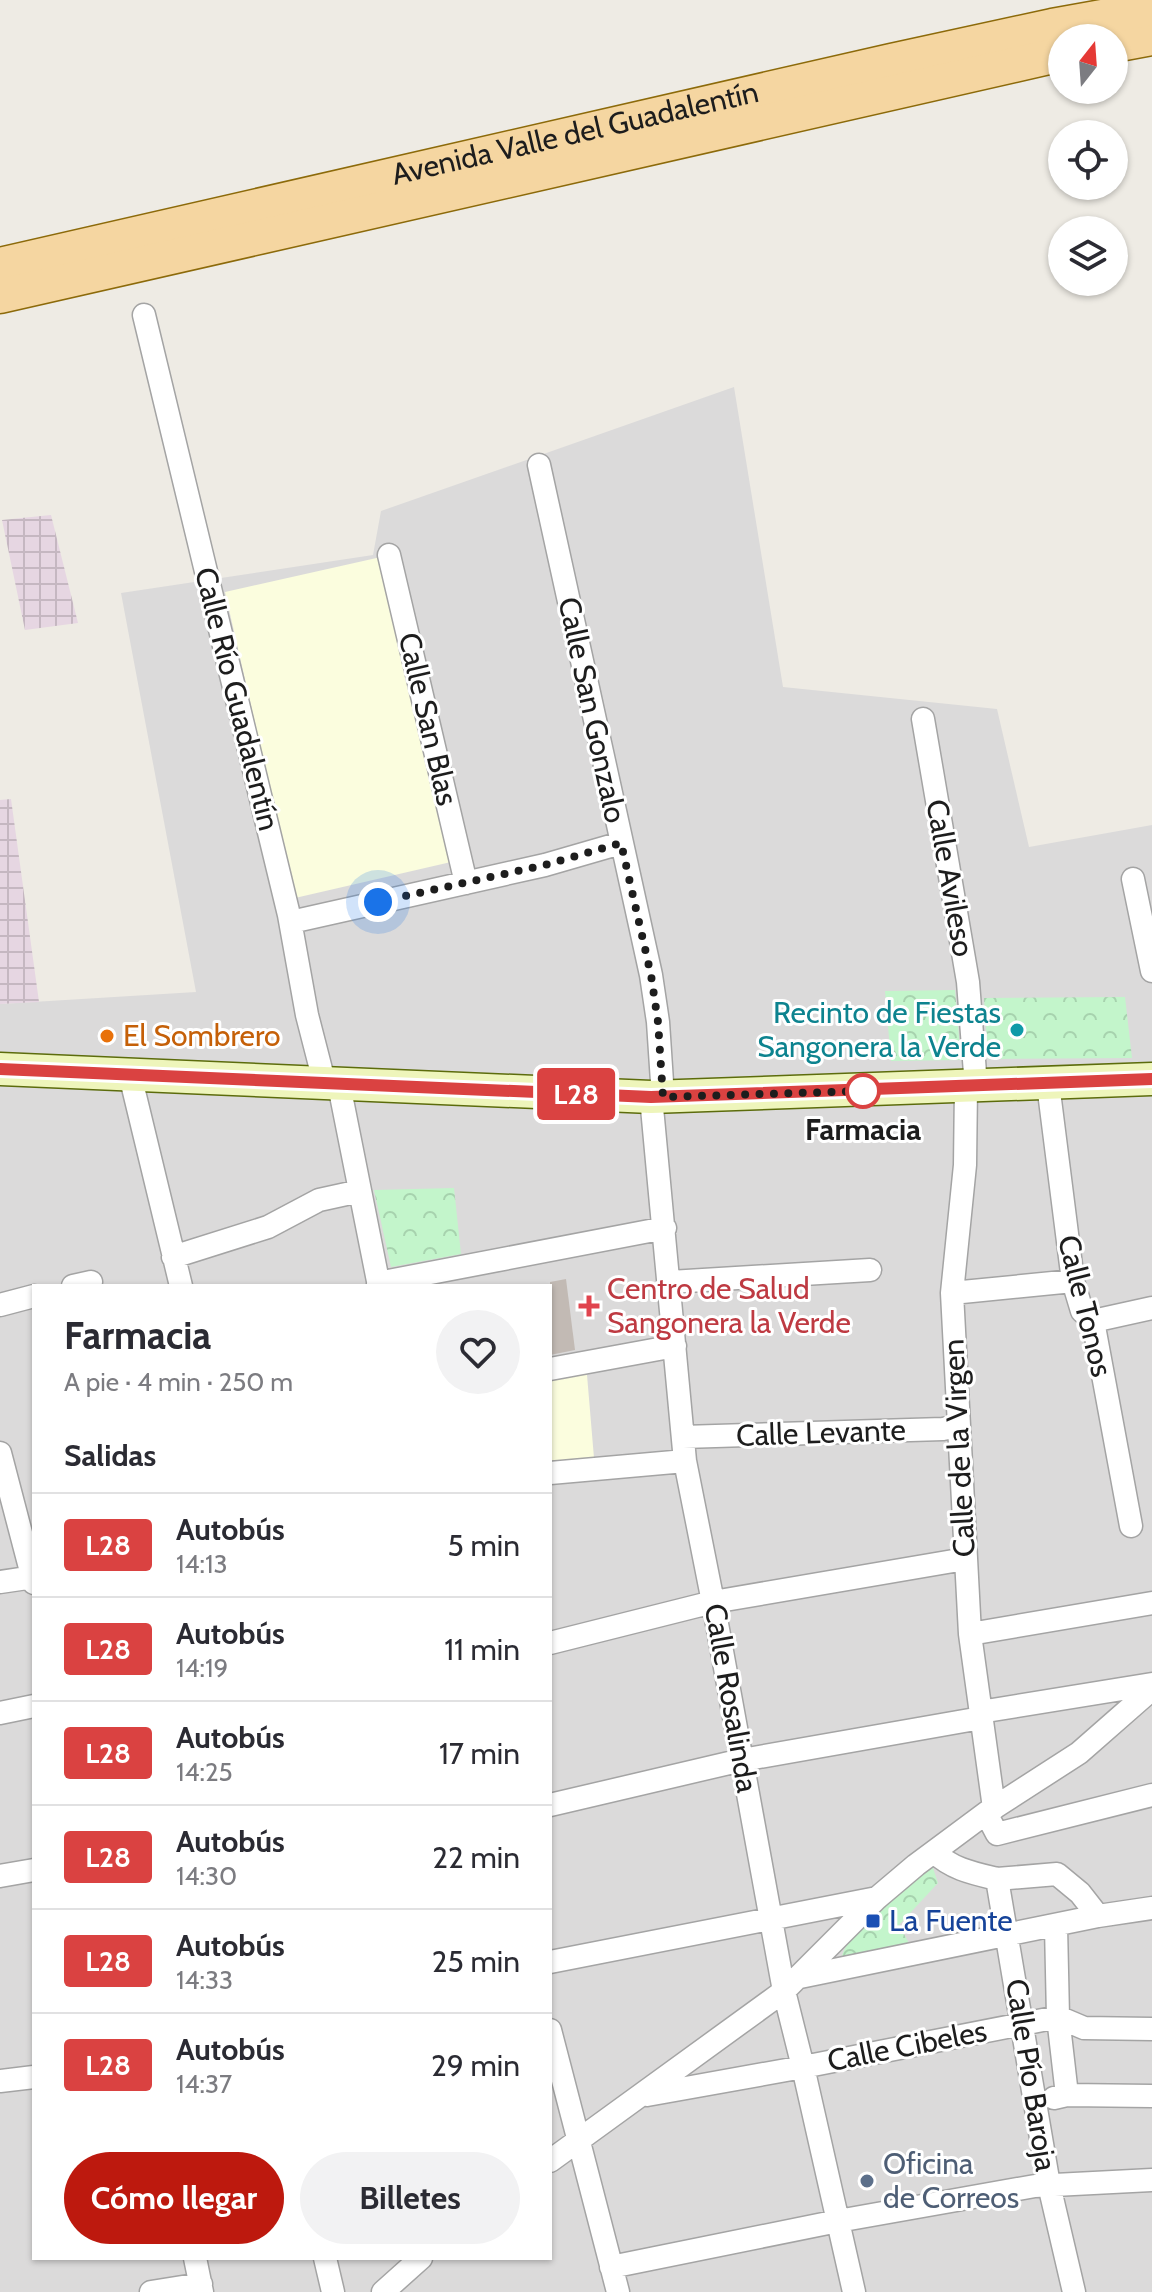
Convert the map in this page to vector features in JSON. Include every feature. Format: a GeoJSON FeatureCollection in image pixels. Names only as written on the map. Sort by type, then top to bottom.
{"type":"FeatureCollection","features":[{"type":"Feature","properties":{"kind":"main road","name":"Avenida Valle del Guadalentín"},"geometry":{"type":"LineString","coordinates":[[0,265],[932,52],[1152,8]]}},
{"type":"Feature","properties":{"kind":"main road"},"geometry":{"type":"LineString","coordinates":[[1128,42],[1152,38]]}},
{"type":"Feature","properties":{"kind":"main road","name":"Avenida Valle del Guadalentín"},"geometry":{"type":"LineString","coordinates":[[0,296],[1048,57]]}},
{"type":"Feature","properties":{"kind":"street","name":"Calle Río Guadalentín"},"geometry":{"type":"LineString","coordinates":[[144,315],[291,922],[307,1015],[332,1085],[360,1191],[378,1284]]}},
{"type":"Feature","properties":{"kind":"street","name":"Calle San Gonzalo"},"geometry":{"type":"LineString","coordinates":[[539,465],[651,975],[658,1022],[657,1097]]}},
{"type":"Feature","properties":{"kind":"street","name":"Calle San Blas"},"geometry":{"type":"LineString","coordinates":[[389,555],[466,883]]}},
{"type":"Feature","properties":{"kind":"street","name":"Calle Avileso"},"geometry":{"type":"LineString","coordinates":[[923,719],[968,982],[971,1086]]}},
{"type":"Feature","properties":{"kind":"street"},"geometry":{"type":"LineString","coordinates":[[291,922],[545,865],[621,843]]}},
{"type":"Feature","properties":{"kind":"street"},"geometry":{"type":"LineString","coordinates":[[1133,879],[1152,971]]}},
{"type":"Feature","properties":{"kind":"street"},"geometry":{"type":"LineString","coordinates":[[0,1069],[657,1097],[1152,1079]]}},
{"type":"Feature","properties":{"kind":"street"},"geometry":{"type":"LineString","coordinates":[[130,1075],[180,1284]]}},
{"type":"Feature","properties":{"kind":"street","name":"Calle Tonos"},"geometry":{"type":"LineString","coordinates":[[1048,1084],[1073,1281],[1082,1311],[1093,1321],[1131,1526]]}},
{"type":"Feature","properties":{"kind":"street","name":"Calle de la Virgen"},"geometry":{"type":"LineString","coordinates":[[971,1086],[952,1293],[970,1634],[990,1810]]}},
{"type":"Feature","properties":{"kind":"street","name":"Calle Rosalinda"},"geometry":{"type":"LineString","coordinates":[[657,1097],[685,1461],[770,1919],[792,1984],[803,2067],[854,2292]]}},
{"type":"Feature","properties":{"kind":"street"},"geometry":{"type":"LineString","coordinates":[[173,1257],[268,1227],[319,1200],[360,1191]]}},
{"type":"Feature","properties":{"kind":"street"},"geometry":{"type":"LineString","coordinates":[[378,1284],[665,1228]]}},
{"type":"Feature","properties":{"kind":"street"},"geometry":{"type":"LineString","coordinates":[[670,1282],[870,1270]]}},
{"type":"Feature","properties":{"kind":"street"},"geometry":{"type":"LineString","coordinates":[[952,1293],[1073,1281]]}},
{"type":"Feature","properties":{"kind":"street"},"geometry":{"type":"LineString","coordinates":[[0,1305],[32,1297]]}},
{"type":"Feature","properties":{"kind":"street"},"geometry":{"type":"LineString","coordinates":[[1093,1321],[1152,1308]]}},
{"type":"Feature","properties":{"kind":"street"},"geometry":{"type":"LineString","coordinates":[[552,1369],[675,1346]]}},
{"type":"Feature","properties":{"kind":"street","name":"Calle Levante"},"geometry":{"type":"LineString","coordinates":[[683,1437],[958,1426]]}},
{"type":"Feature","properties":{"kind":"street"},"geometry":{"type":"LineString","coordinates":[[0,1453],[32,1572]]}},
{"type":"Feature","properties":{"kind":"street"},"geometry":{"type":"LineString","coordinates":[[552,1473],[685,1461]]}},
{"type":"Feature","properties":{"kind":"street"},"geometry":{"type":"LineString","coordinates":[[552,1642],[713,1602],[965,1559]]}},
{"type":"Feature","properties":{"kind":"street"},"geometry":{"type":"LineString","coordinates":[[0,1582],[32,1579]]}},
{"type":"Feature","properties":{"kind":"street"},"geometry":{"type":"LineString","coordinates":[[970,1634],[1152,1603]]}},
{"type":"Feature","properties":{"kind":"street"},"geometry":{"type":"LineString","coordinates":[[552,1805],[742,1760],[1152,1686]]}},
{"type":"Feature","properties":{"kind":"street"},"geometry":{"type":"LineString","coordinates":[[552,2160],[792,1984],[877,1898],[990,1810],[1079,1753],[1152,1686]]}},
{"type":"Feature","properties":{"kind":"street"},"geometry":{"type":"LineString","coordinates":[[0,1713],[32,1706]]}},
{"type":"Feature","properties":{"kind":"street"},"geometry":{"type":"LineString","coordinates":[[990,1810],[997,1834],[1152,1795]]}},
{"type":"Feature","properties":{"kind":"street"},"geometry":{"type":"LineString","coordinates":[[934,1852],[959,1870],[997,1879],[1057,1874],[1080,1893],[1098,1916]]}},
{"type":"Feature","properties":{"kind":"street"},"geometry":{"type":"LineString","coordinates":[[0,1876],[32,1870]]}},
{"type":"Feature","properties":{"kind":"street","name":"Calle Pío Baroja"},"geometry":{"type":"LineString","coordinates":[[997,1879],[1049,2185],[1074,2292]]}},
{"type":"Feature","properties":{"kind":"street"},"geometry":{"type":"LineString","coordinates":[[552,1962],[877,1898]]}},
{"type":"Feature","properties":{"kind":"street"},"geometry":{"type":"LineString","coordinates":[[792,1984],[1008,1935],[1152,1908]]}},
{"type":"Feature","properties":{"kind":"street"},"geometry":{"type":"LineString","coordinates":[[1056,1926],[1058,2017],[1067,2095]]}},
{"type":"Feature","properties":{"kind":"street","name":"Calle Cibeles"},"geometry":{"type":"LineString","coordinates":[[641,2096],[1058,2017],[1084,2028],[1152,2029]]}},
{"type":"Feature","properties":{"kind":"street"},"geometry":{"type":"LineString","coordinates":[[552,2042],[618,2292]]}},
{"type":"Feature","properties":{"kind":"street"},"geometry":{"type":"LineString","coordinates":[[0,2081],[32,2077]]}},
{"type":"Feature","properties":{"kind":"street"},"geometry":{"type":"LineString","coordinates":[[1036,2103],[1067,2095],[1152,2096]]}},
{"type":"Feature","properties":{"kind":"street"},"geometry":{"type":"LineString","coordinates":[[611,2267],[838,2221],[1049,2185],[1152,2180]]}},
{"type":"Feature","properties":{"kind":"street"},"geometry":{"type":"LineString","coordinates":[[151,2292],[202,2288],[195,2260]]}},
{"type":"Feature","properties":{"kind":"street"},"geometry":{"type":"LineString","coordinates":[[325,2260],[333,2292]]}},
{"type":"Feature","properties":{"kind":"street"},"geometry":{"type":"LineString","coordinates":[[383,2292],[409,2284],[420,2260]]}},
{"type":"Feature","properties":{"kind":"shaded area"},"geometry":{"type":"Polygon","coordinates":[[[734,387],[783,687],[997,709],[1029,847],[1152,825],[1152,2292],[0,2292],[0,1004],[196,992],[121,593],[373,555],[381,511],[734,387]]]}},
{"type":"Feature","properties":{"kind":"shaded area"},"geometry":{"type":"Polygon","coordinates":[[[51,515],[78,623],[25,630],[2,520],[51,515]]]}},
{"type":"Feature","properties":{"kind":"shaded area"},"geometry":{"type":"Polygon","coordinates":[[[381,557],[451,862],[295,898],[225,592],[381,557]]]}},
{"type":"Feature","properties":{"kind":"shaded area"},"geometry":{"type":"Polygon","coordinates":[[[11,799],[39,1002],[0,1004],[0,800],[11,799]]]}},
{"type":"Feature","properties":{"kind":"shaded area"},"geometry":{"type":"Polygon","coordinates":[[[586,1363],[594,1458],[552,1462],[552,1369],[586,1363]]]}},
{"type":"Feature","properties":{"kind":"green space"},"geometry":{"type":"Polygon","coordinates":[[[955,990],[961,1060],[891,1061],[885,991],[955,990]]]}},
{"type":"Feature","properties":{"kind":"green space"},"geometry":{"type":"Polygon","coordinates":[[[1125,997],[1132,1058],[988,1059],[984,998],[1125,997]]]}},
{"type":"Feature","properties":{"kind":"green space"},"geometry":{"type":"Polygon","coordinates":[[[454,1188],[461,1254],[391,1267],[374,1190],[454,1188]]]}},
{"type":"Feature","properties":{"kind":"green space"},"geometry":{"type":"Polygon","coordinates":[[[932,1865],[938,1883],[899,1925],[910,1945],[842,1958],[854,1936],[866,1923],[932,1865]]]}},
{"type":"Feature","properties":{"kind":"building"},"geometry":{"type":"Polygon","coordinates":[[[566,1279],[575,1350],[552,1355],[552,1284],[550,1282],[566,1279]]]}},
{"type":"Feature","properties":{"kind":"bus line","name":"L28"},"geometry":{"type":"LineString","coordinates":[[0,1069],[651,1097],[1152,1079]]}},
{"type":"Feature","properties":{"kind":"place","name":"Recinto de Fiestas Sangonera la Verde"},"geometry":{"type":"Point","coordinates":[1017,1030]}},
{"type":"Feature","properties":{"kind":"place","name":"El Sombrero"},"geometry":{"type":"Point","coordinates":[107,1036]}},
{"type":"Feature","properties":{"kind":"place","name":"Farmacia"},"geometry":{"type":"Point","coordinates":[863,1091]}},
{"type":"Feature","properties":{"kind":"place","name":"Centro de Salud Sangonera la Verde"},"geometry":{"type":"Point","coordinates":[589,1306]}},
{"type":"Feature","properties":{"kind":"place","name":"La Fuente"},"geometry":{"type":"Point","coordinates":[873,1921]}},
{"type":"Feature","properties":{"kind":"place","name":"Oficina de Correos"},"geometry":{"type":"Point","coordinates":[867,2181]}},
{"type":"Feature","properties":{"kind":"route"},"geometry":{"type":"LineString","coordinates":[[378,902],[545,865],[621,843],[651,975],[663,1097],[863,1091]]}}]}
